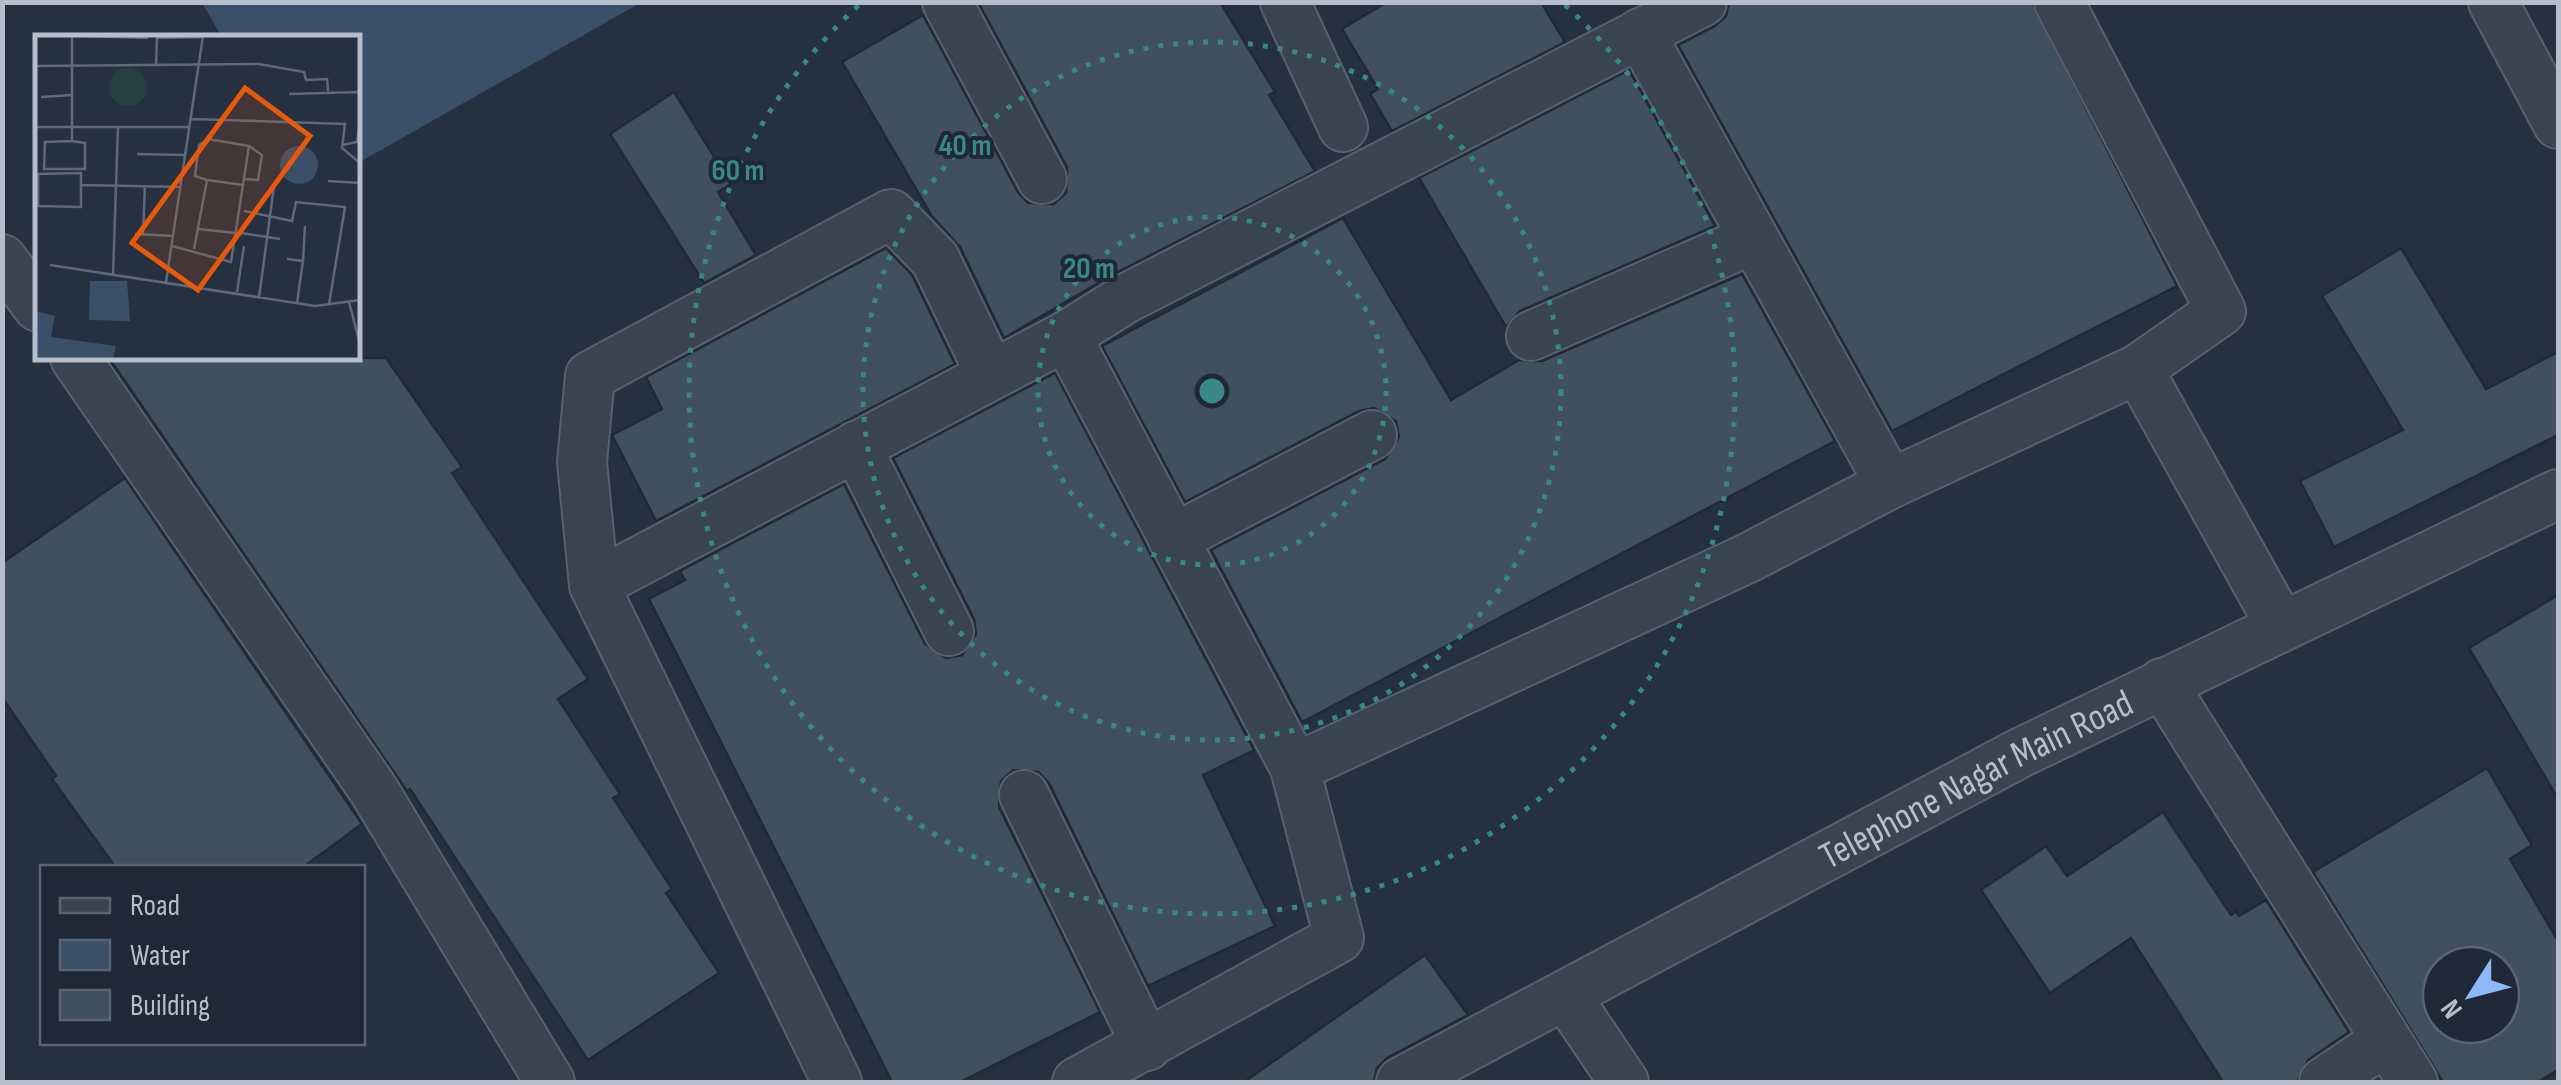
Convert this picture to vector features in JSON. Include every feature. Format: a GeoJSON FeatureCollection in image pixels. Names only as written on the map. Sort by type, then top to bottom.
{"type":"FeatureCollection","features":[{"type":"Feature","properties":{"kind":"street"},"geometry":{"type":"LineString","coordinates":[[947,2],[1042,178]]}},
{"type":"Feature","properties":{"kind":"street"},"geometry":{"type":"LineString","coordinates":[[1285,2],[1343,127]]}},
{"type":"Feature","properties":{"kind":"street"},"geometry":{"type":"LineString","coordinates":[[594,585],[1066,336],[1125,299],[1702,2]]}},
{"type":"Feature","properties":{"kind":"street"},"geometry":{"type":"LineString","coordinates":[[1295,768],[1748,558],[1890,484],[2138,369],[2220,311],[2058,2]]}},
{"type":"Feature","properties":{"kind":"street"},"geometry":{"type":"LineString","coordinates":[[2493,2],[2558,124]]}},
{"type":"Feature","properties":{"kind":"street"},"geometry":{"type":"LineString","coordinates":[[1640,33],[1890,484]]}},
{"type":"Feature","properties":{"kind":"street"},"geometry":{"type":"LineString","coordinates":[[838,1082],[594,585],[582,462],[590,376],[890,214],[935,259],[991,375]]}},
{"type":"Feature","properties":{"kind":"street"},"geometry":{"type":"LineString","coordinates":[[1530,336],[1752,240]]}},
{"type":"Feature","properties":{"kind":"street"},"geometry":{"type":"LineString","coordinates":[[2,259],[35,303]]}},
{"type":"Feature","properties":{"kind":"street"},"geometry":{"type":"LineString","coordinates":[[1066,336],[1295,768],[1339,938],[1077,1082]]}},
{"type":"Feature","properties":{"kind":"street"},"geometry":{"type":"LineString","coordinates":[[76,360],[373,789],[550,1082]]}},
{"type":"Feature","properties":{"kind":"street"},"geometry":{"type":"LineString","coordinates":[[2138,369],[2281,626]]}},
{"type":"Feature","properties":{"kind":"street"},"geometry":{"type":"LineString","coordinates":[[1173,539],[1372,435]]}},
{"type":"Feature","properties":{"kind":"street"},"geometry":{"type":"LineString","coordinates":[[856,446],[949,631]]}},
{"type":"Feature","properties":{"kind":"street","name":"Telephone Nagar Main Road"},"geometry":{"type":"LineString","coordinates":[[1401,1082],[2020,753],[2558,494]]}},
{"type":"Feature","properties":{"kind":"street"},"geometry":{"type":"LineString","coordinates":[[2162,683],[2414,1082]]}},
{"type":"Feature","properties":{"kind":"street"},"geometry":{"type":"LineString","coordinates":[[1024,795],[1147,1046]]}},
{"type":"Feature","properties":{"kind":"street"},"geometry":{"type":"LineString","coordinates":[[1566,996],[1624,1082]]}},
{"type":"Feature","properties":{"kind":"street"},"geometry":{"type":"LineString","coordinates":[[2324,1082],[2385,1041]]}},
{"type":"Feature","properties":{"kind":"water"},"geometry":{"type":"Polygon","coordinates":[[[202,3],[640,3],[360,162],[360,35],[221,35],[202,3]]]}},
{"type":"Feature","properties":{"kind":"building"},"geometry":{"type":"Polygon","coordinates":[[[978,2],[1220,2],[1275,92],[1269,95],[1315,171],[1112,275],[1004,338],[960,247],[931,215],[842,62],[923,15],[1018,192],[1028,203],[1054,204],[1066,193],[1067,167],[978,2]]]}},
{"type":"Feature","properties":{"kind":"building"},"geometry":{"type":"Polygon","coordinates":[[[1387,2],[1541,2],[1565,42],[1392,131],[1370,94],[1378,89],[1342,29],[1387,2]]]}},
{"type":"Feature","properties":{"kind":"building"},"geometry":{"type":"Polygon","coordinates":[[[1729,2],[2032,2],[2177,286],[1892,431],[1678,45],[1715,26],[1726,16],[1729,2]]]}},
{"type":"Feature","properties":{"kind":"building"},"geometry":{"type":"Polygon","coordinates":[[[1629,70],[1715,226],[1520,311],[1506,327],[1419,178],[1629,70]]]}},
{"type":"Feature","properties":{"kind":"building"},"geometry":{"type":"Polygon","coordinates":[[[674,92],[731,184],[718,192],[756,255],[704,283],[610,134],[674,92]]]}},
{"type":"Feature","properties":{"kind":"building"},"geometry":{"type":"Polygon","coordinates":[[[1343,218],[1451,400],[1519,360],[1542,361],[1742,274],[1835,441],[1302,722],[1211,550],[1385,459],[1399,437],[1396,421],[1374,408],[1359,411],[1185,502],[1102,346],[1343,218]]]}},
{"type":"Feature","properties":{"kind":"building"},"geometry":{"type":"Polygon","coordinates":[[[886,248],[912,275],[955,364],[656,521],[612,435],[662,409],[646,377],[886,248]]]}},
{"type":"Feature","properties":{"kind":"building"},"geometry":{"type":"Polygon","coordinates":[[[2401,248],[2486,389],[2558,352],[2558,435],[2334,547],[2300,481],[2403,430],[2322,296],[2401,248]]]}},
{"type":"Feature","properties":{"kind":"building"},"geometry":{"type":"Polygon","coordinates":[[[386,358],[462,467],[452,473],[588,679],[558,699],[620,794],[613,798],[672,889],[666,893],[719,973],[588,1060],[410,789],[407,791],[110,360],[386,358]]]}},
{"type":"Feature","properties":{"kind":"building"},"geometry":{"type":"Polygon","coordinates":[[[1055,373],[1254,750],[1203,775],[1275,926],[1148,986],[1049,783],[1038,772],[1013,770],[1001,781],[999,807],[1100,1012],[960,1082],[892,1082],[649,599],[685,580],[680,571],[844,484],[925,644],[946,658],[962,655],[976,634],[974,619],[893,458],[1055,373]]]}},
{"type":"Feature","properties":{"kind":"building"},"geometry":{"type":"Polygon","coordinates":[[[125,478],[362,824],[306,865],[114,865],[52,779],[56,776],[2,697],[2,563],[125,478]]]}},
{"type":"Feature","properties":{"kind":"building"},"geometry":{"type":"Polygon","coordinates":[[[2558,595],[2558,799],[2469,648],[2558,595]]]}},
{"type":"Feature","properties":{"kind":"building"},"geometry":{"type":"Polygon","coordinates":[[[2487,768],[2532,845],[2510,859],[2558,941],[2558,1070],[2538,1082],[2443,1082],[2313,872],[2487,768]]]}},
{"type":"Feature","properties":{"kind":"building"},"geometry":{"type":"Polygon","coordinates":[[[2163,812],[2231,915],[2236,911],[2239,916],[2266,900],[2349,1032],[2308,1060],[2297,1082],[2223,1082],[2131,938],[2050,993],[1981,890],[2046,846],[2067,876],[2163,812]]]}},
{"type":"Feature","properties":{"kind":"building"},"geometry":{"type":"Polygon","coordinates":[[[1425,955],[1468,1015],[1387,1058],[1377,1068],[1374,1082],[1244,1082],[1425,955]]]}}]}
